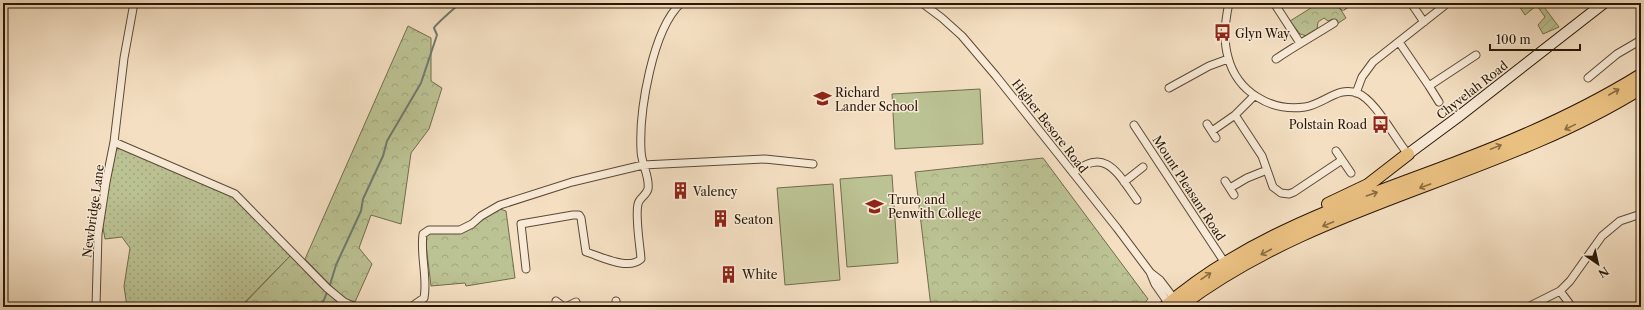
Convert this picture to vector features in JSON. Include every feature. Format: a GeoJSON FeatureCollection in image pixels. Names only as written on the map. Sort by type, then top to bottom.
{"type":"FeatureCollection","features":[{"type":"Feature","properties":{"kind":"highway"},"geometry":{"type":"LineString","coordinates":[[1173,305],[1225,263],[1272,237],[1338,207],[1460,162],[1539,129],[1594,103],[1641,75]]}},
{"type":"Feature","properties":{"kind":"highway"},"geometry":{"type":"LineString","coordinates":[[1173,305],[1282,244],[1367,208],[1513,152],[1585,120],[1641,88]]}},
{"type":"Feature","properties":{"kind":"highway"},"geometry":{"type":"LineString","coordinates":[[1272,237],[1307,213],[1368,185],[1411,155]]}},
{"type":"Feature","properties":{"kind":"street","name":"Newbridge Lane"},"geometry":{"type":"LineString","coordinates":[[96,307],[98,234],[114,142],[124,58],[134,3]]}},
{"type":"Feature","properties":{"kind":"street"},"geometry":{"type":"LineString","coordinates":[[526,269],[521,224],[573,214],[579,215],[582,218],[586,252],[623,263],[638,262],[641,259],[638,205],[648,190],[647,174],[643,165],[641,139],[642,114],[648,84],[664,28],[670,17],[681,3]]}},
{"type":"Feature","properties":{"kind":"street","name":"Higher Besore Road"},"geometry":{"type":"LineString","coordinates":[[922,3],[948,22],[974,49],[1150,272],[1155,284],[1173,305]]}},
{"type":"Feature","properties":{"kind":"street"},"geometry":{"type":"LineString","coordinates":[[1229,3],[1225,34],[1228,59],[1243,86],[1254,96],[1274,105],[1298,107],[1314,104],[1345,91],[1356,93],[1369,102],[1411,155]]}},
{"type":"Feature","properties":{"kind":"street"},"geometry":{"type":"LineString","coordinates":[[1274,3],[1300,43]]}},
{"type":"Feature","properties":{"kind":"street"},"geometry":{"type":"LineString","coordinates":[[1411,3],[1424,22]]}},
{"type":"Feature","properties":{"kind":"street","name":"Chyvelah Road"},"geometry":{"type":"LineString","coordinates":[[1411,155],[1604,3]]}},
{"type":"Feature","properties":{"kind":"street"},"geometry":{"type":"LineString","coordinates":[[1356,93],[1360,81],[1369,67],[1444,6]]}},
{"type":"Feature","properties":{"kind":"street"},"geometry":{"type":"LineString","coordinates":[[1322,21],[1326,28]]}},
{"type":"Feature","properties":{"kind":"street"},"geometry":{"type":"LineString","coordinates":[[1276,59],[1300,43],[1309,40],[1334,23]]}},
{"type":"Feature","properties":{"kind":"street"},"geometry":{"type":"LineString","coordinates":[[1588,78],[1617,54],[1641,40]]}},
{"type":"Feature","properties":{"kind":"street"},"geometry":{"type":"LineString","coordinates":[[1399,42],[1439,102]]}},
{"type":"Feature","properties":{"kind":"street"},"geometry":{"type":"LineString","coordinates":[[1429,86],[1476,55]]}},
{"type":"Feature","properties":{"kind":"street"},"geometry":{"type":"LineString","coordinates":[[1169,88],[1180,78],[1228,59]]}},
{"type":"Feature","properties":{"kind":"street"},"geometry":{"type":"LineString","coordinates":[[1212,131],[1235,115],[1254,96]]}},
{"type":"Feature","properties":{"kind":"street"},"geometry":{"type":"LineString","coordinates":[[1235,115],[1262,156],[1273,187],[1281,193],[1289,194],[1342,160]]}},
{"type":"Feature","properties":{"kind":"street"},"geometry":{"type":"LineString","coordinates":[[1207,124],[1216,138]]}},
{"type":"Feature","properties":{"kind":"street","name":"Mount Pleasant Road"},"geometry":{"type":"LineString","coordinates":[[1134,125],[1225,263]]}},
{"type":"Feature","properties":{"kind":"street"},"geometry":{"type":"LineString","coordinates":[[114,142],[234,194],[330,290],[344,302],[355,307]]}},
{"type":"Feature","properties":{"kind":"street"},"geometry":{"type":"LineString","coordinates":[[1336,151],[1351,174]]}},
{"type":"Feature","properties":{"kind":"street"},"geometry":{"type":"LineString","coordinates":[[411,307],[424,298],[426,289],[421,250],[423,234],[429,230],[460,230],[472,224],[481,216],[500,205],[572,182],[643,165],[765,160],[813,164]]}},
{"type":"Feature","properties":{"kind":"street"},"geometry":{"type":"LineString","coordinates":[[1073,173],[1088,163],[1101,162],[1109,165],[1137,200]]}},
{"type":"Feature","properties":{"kind":"street"},"geometry":{"type":"LineString","coordinates":[[1124,182],[1143,167]]}},
{"type":"Feature","properties":{"kind":"street"},"geometry":{"type":"LineString","coordinates":[[1230,188],[1247,178],[1267,170]]}},
{"type":"Feature","properties":{"kind":"street"},"geometry":{"type":"LineString","coordinates":[[1224,181],[1234,195]]}},
{"type":"Feature","properties":{"kind":"street"},"geometry":{"type":"LineString","coordinates":[[1528,307],[1560,291],[1570,281],[1602,236],[1620,221],[1641,214]]}},
{"type":"Feature","properties":{"kind":"street"},"geometry":{"type":"LineString","coordinates":[[1560,291],[1572,307]]}},
{"type":"Feature","properties":{"kind":"street"},"geometry":{"type":"LineString","coordinates":[[556,301],[565,307],[576,302]]}},
{"type":"Feature","properties":{"kind":"green space"},"geometry":{"type":"Polygon","coordinates":[[[1319,3],[1340,3],[1343,8],[1341,10],[1346,18],[1337,24],[1333,19],[1328,21],[1324,18],[1318,22],[1317,29],[1307,36],[1300,34],[1290,21],[1319,3]]]}},
{"type":"Feature","properties":{"kind":"green space"},"geometry":{"type":"Polygon","coordinates":[[[1517,3],[1541,3],[1559,27],[1543,34],[1538,25],[1545,17],[1538,7],[1536,6],[1525,15],[1517,3]]]}},
{"type":"Feature","properties":{"kind":"green space"},"geometry":{"type":"Polygon","coordinates":[[[408,26],[431,38],[431,81],[442,88],[429,129],[411,153],[401,224],[371,215],[359,248],[372,264],[355,302],[343,298],[305,259],[408,26]]]}},
{"type":"Feature","properties":{"kind":"green space"},"geometry":{"type":"Polygon","coordinates":[[[980,89],[983,144],[895,149],[892,94],[980,89]]]}},
{"type":"Feature","properties":{"kind":"green space"},"geometry":{"type":"Polygon","coordinates":[[[114,142],[235,194],[291,255],[240,307],[127,307],[124,286],[130,248],[122,237],[105,239],[101,217],[114,142]]]}},
{"type":"Feature","properties":{"kind":"green space"},"geometry":{"type":"Polygon","coordinates":[[[1043,158],[1148,299],[1141,307],[931,307],[915,172],[1043,158]]]}},
{"type":"Feature","properties":{"kind":"green space"},"geometry":{"type":"Polygon","coordinates":[[[892,175],[898,263],[847,267],[840,179],[892,175]]]}},
{"type":"Feature","properties":{"kind":"green space"},"geometry":{"type":"Polygon","coordinates":[[[833,184],[840,280],[785,285],[777,188],[833,184]]]}},
{"type":"Feature","properties":{"kind":"green space"},"geometry":{"type":"Polygon","coordinates":[[[500,209],[506,211],[515,278],[466,286],[465,283],[431,286],[425,236],[430,233],[459,233],[500,209]]]}},
{"type":"Feature","properties":{"kind":"green space"},"geometry":{"type":"Polygon","coordinates":[[[292,254],[344,302],[358,307],[241,307],[292,254]]]}},
{"type":"Feature","properties":{"kind":"waterway"},"geometry":{"type":"LineString","coordinates":[[329,288],[336,265],[361,211],[363,199],[383,156],[387,141],[421,83],[437,35],[434,28],[460,3]]}},
{"type":"Feature","properties":{"kind":"waterway"},"geometry":{"type":"LineString","coordinates":[[316,307],[324,300],[327,292]]}},
{"type":"Feature","properties":{"kind":"place","name":"Glyn Way"},"geometry":{"type":"Point","coordinates":[1222,33]}},
{"type":"Feature","properties":{"kind":"place","name":"Richard Lander School"},"geometry":{"type":"Point","coordinates":[822,99]}},
{"type":"Feature","properties":{"kind":"place","name":"Polstain Road"},"geometry":{"type":"Point","coordinates":[1380,124]}},
{"type":"Feature","properties":{"kind":"place","name":"Valency"},"geometry":{"type":"Point","coordinates":[680,191]}},
{"type":"Feature","properties":{"kind":"place","name":"Truro and Penwith College"},"geometry":{"type":"Point","coordinates":[875,206]}},
{"type":"Feature","properties":{"kind":"place","name":"Seaton"},"geometry":{"type":"Point","coordinates":[721,219]}},
{"type":"Feature","properties":{"kind":"place","name":"White"},"geometry":{"type":"Point","coordinates":[729,274]}}]}
